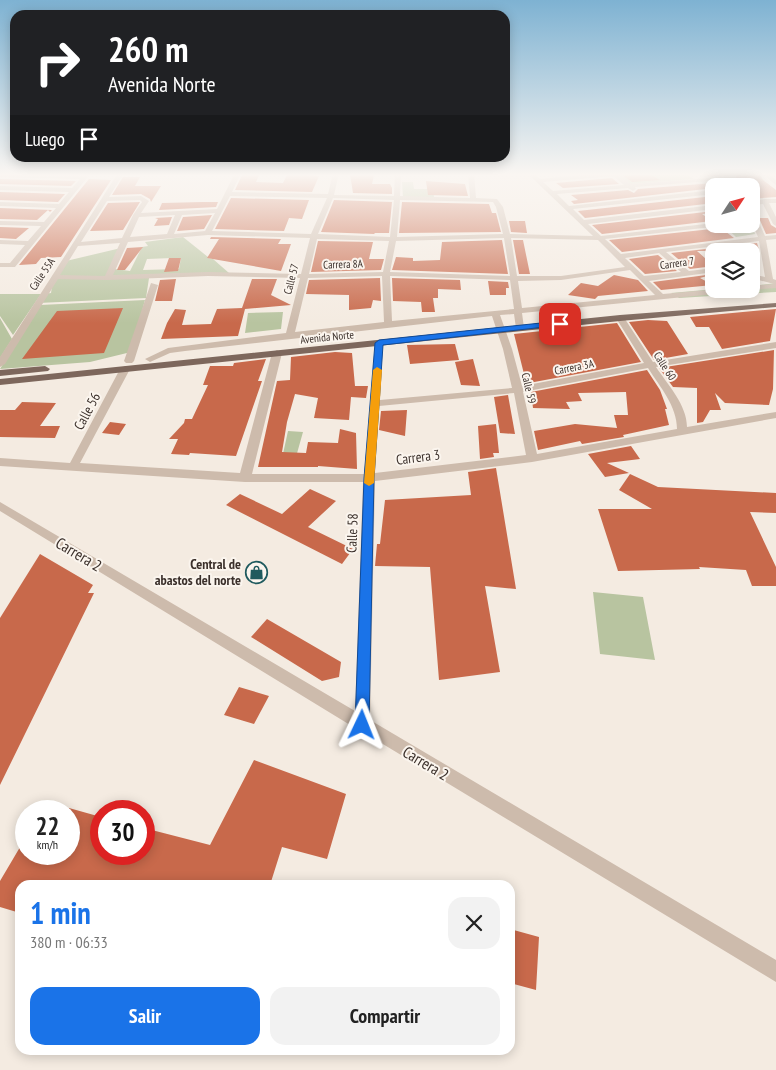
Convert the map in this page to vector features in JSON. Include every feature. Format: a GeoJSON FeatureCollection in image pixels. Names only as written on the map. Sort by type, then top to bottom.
{"type":"FeatureCollection","features":[{"type":"Feature","properties":{"kind":"main road","name":"Avenida Norte"},"geometry":{"type":"LineString","coordinates":[[0,382],[127,365],[150,359],[500,327],[776,297]]}},
{"type":"Feature","properties":{"kind":"main road","name":"Avenida Norte"},"geometry":{"type":"LineString","coordinates":[[520,325],[776,305]]}},
{"type":"Feature","properties":{"kind":"main road","name":"Avenida Norte"},"geometry":{"type":"LineString","coordinates":[[0,373],[276,353],[379,343],[500,327]]}},
{"type":"Feature","properties":{"kind":"street"},"geometry":{"type":"LineString","coordinates":[[0,223],[45,224]]}},
{"type":"Feature","properties":{"kind":"street","name":"Calle 55A"},"geometry":{"type":"LineString","coordinates":[[0,364],[54,277],[91,223]]}},
{"type":"Feature","properties":{"kind":"street"},"geometry":{"type":"LineString","coordinates":[[108,278],[132,223]]}},
{"type":"Feature","properties":{"kind":"street"},"geometry":{"type":"LineString","coordinates":[[169,236],[175,223]]}},
{"type":"Feature","properties":{"kind":"street"},"geometry":{"type":"LineString","coordinates":[[208,233],[213,223]]}},
{"type":"Feature","properties":{"kind":"street","name":"Calle 57"},"geometry":{"type":"LineString","coordinates":[[290,335],[314,235],[319,223]]}},
{"type":"Feature","properties":{"kind":"street"},"geometry":{"type":"LineString","coordinates":[[388,324],[386,274],[395,223]]}},
{"type":"Feature","properties":{"kind":"street"},"geometry":{"type":"LineString","coordinates":[[504,223],[520,325]]}},
{"type":"Feature","properties":{"kind":"street"},"geometry":{"type":"LineString","coordinates":[[585,223],[661,297]]}},
{"type":"Feature","properties":{"kind":"street"},"geometry":{"type":"LineString","coordinates":[[678,223],[692,234]]}},
{"type":"Feature","properties":{"kind":"street"},"geometry":{"type":"LineString","coordinates":[[0,265],[12,265],[45,224]]}},
{"type":"Feature","properties":{"kind":"street"},"geometry":{"type":"LineString","coordinates":[[77,244],[208,233],[393,239],[507,236],[600,238],[705,226]]}},
{"type":"Feature","properties":{"kind":"street"},"geometry":{"type":"LineString","coordinates":[[760,233],[772,281]]}},
{"type":"Feature","properties":{"kind":"street"},"geometry":{"type":"LineString","coordinates":[[720,243],[776,237]]}},
{"type":"Feature","properties":{"kind":"street"},"geometry":{"type":"LineString","coordinates":[[699,239],[705,244]]}},
{"type":"Feature","properties":{"kind":"street"},"geometry":{"type":"LineString","coordinates":[[0,242],[30,243]]}},
{"type":"Feature","properties":{"kind":"street"},"geometry":{"type":"LineString","coordinates":[[619,256],[705,245]]}},
{"type":"Feature","properties":{"kind":"street"},"geometry":{"type":"LineString","coordinates":[[659,250],[686,273]]}},
{"type":"Feature","properties":{"kind":"street","name":"Carrera 8A"},"geometry":{"type":"LineString","coordinates":[[54,277],[108,278],[208,274],[304,276],[386,274],[561,278],[631,268]]}},
{"type":"Feature","properties":{"kind":"street","name":"Carrera 7"},"geometry":{"type":"LineString","coordinates":[[643,279],[705,271]]}},
{"type":"Feature","properties":{"kind":"street","name":"Calle 56"},"geometry":{"type":"LineString","coordinates":[[73,467],[127,365],[154,285]]}},
{"type":"Feature","properties":{"kind":"street"},"geometry":{"type":"LineString","coordinates":[[760,287],[776,286]]}},
{"type":"Feature","properties":{"kind":"street","name":"Avenida Norte"},"geometry":{"type":"LineString","coordinates":[[150,359],[168,351],[185,348],[290,335],[705,293]]}},
{"type":"Feature","properties":{"kind":"street","name":"Calle 59"},"geometry":{"type":"LineString","coordinates":[[495,314],[518,390],[532,458]]}},
{"type":"Feature","properties":{"kind":"street","name":"Calle 60"},"geometry":{"type":"LineString","coordinates":[[620,318],[678,408],[682,419],[682,430]]}},
{"type":"Feature","properties":{"kind":"street","name":"Calle 58"},"geometry":{"type":"LineString","coordinates":[[362,725],[369,478],[379,343]]}},
{"type":"Feature","properties":{"kind":"street","name":"Carrera 3A"},"geometry":{"type":"LineString","coordinates":[[375,403],[518,390],[649,364],[776,345]]}},
{"type":"Feature","properties":{"kind":"street"},"geometry":{"type":"LineString","coordinates":[[245,478],[276,353]]}},
{"type":"Feature","properties":{"kind":"street","name":"Carrera 3"},"geometry":{"type":"LineString","coordinates":[[0,462],[245,478],[369,478],[532,458],[682,430],[776,415]]}},
{"type":"Feature","properties":{"kind":"street","name":"Carrera 2"},"geometry":{"type":"LineString","coordinates":[[0,506],[776,972]]}},
{"type":"Feature","properties":{"kind":"green space"},"geometry":{"type":"Polygon","coordinates":[[[732,233],[755,234],[736,237],[732,233]]]}},
{"type":"Feature","properties":{"kind":"green space"},"geometry":{"type":"Polygon","coordinates":[[[183,237],[229,273],[149,278],[146,298],[38,303],[44,294],[51,293],[53,280],[66,261],[121,248],[115,269],[130,271],[142,247],[148,246],[145,242],[183,237]],[[181,258],[147,259],[143,270],[179,269],[181,258]]]}},
{"type":"Feature","properties":{"kind":"green space"},"geometry":{"type":"Polygon","coordinates":[[[776,283],[776,292],[760,293],[760,285],[776,283]]]}},
{"type":"Feature","properties":{"kind":"green space"},"geometry":{"type":"Polygon","coordinates":[[[705,290],[705,296],[679,298],[671,293],[705,290]]]}},
{"type":"Feature","properties":{"kind":"green space"},"geometry":{"type":"Polygon","coordinates":[[[0,294],[41,294],[13,335],[0,316],[0,294]]]}},
{"type":"Feature","properties":{"kind":"green space"},"geometry":{"type":"Polygon","coordinates":[[[145,300],[131,352],[90,362],[0,369],[40,305],[145,300]]]}},
{"type":"Feature","properties":{"kind":"green space"},"geometry":{"type":"Polygon","coordinates":[[[283,312],[281,329],[245,333],[248,313],[283,312]]]}},
{"type":"Feature","properties":{"kind":"green space"},"geometry":{"type":"Polygon","coordinates":[[[0,318],[12,339],[0,358],[0,318]]]}},
{"type":"Feature","properties":{"kind":"green space"},"geometry":{"type":"Polygon","coordinates":[[[288,431],[303,432],[294,464],[281,463],[288,431]]]}},
{"type":"Feature","properties":{"kind":"green space"},"geometry":{"type":"Polygon","coordinates":[[[593,592],[643,597],[655,660],[600,654],[593,592]]]}},
{"type":"Feature","properties":{"kind":"building"},"geometry":{"type":"Polygon","coordinates":[[[53,223],[83,223],[61,257],[41,258],[36,264],[19,265],[53,223]]]}},
{"type":"Feature","properties":{"kind":"building"},"geometry":{"type":"Polygon","coordinates":[[[95,223],[127,223],[123,230],[90,231],[95,223]]]}},
{"type":"Feature","properties":{"kind":"building"},"geometry":{"type":"Polygon","coordinates":[[[156,223],[170,223],[169,225],[154,226],[156,223]]]}},
{"type":"Feature","properties":{"kind":"building"},"geometry":{"type":"Polygon","coordinates":[[[180,223],[207,223],[204,229],[177,231],[180,223]]]}},
{"type":"Feature","properties":{"kind":"building"},"geometry":{"type":"Polygon","coordinates":[[[218,223],[287,223],[284,231],[215,229],[218,223]]]}},
{"type":"Feature","properties":{"kind":"building"},"geometry":{"type":"Polygon","coordinates":[[[325,223],[390,223],[389,233],[321,232],[325,223]]]}},
{"type":"Feature","properties":{"kind":"building"},"geometry":{"type":"Polygon","coordinates":[[[400,223],[499,223],[501,232],[399,233],[400,223]]]}},
{"type":"Feature","properties":{"kind":"building"},"geometry":{"type":"Polygon","coordinates":[[[509,223],[525,223],[527,233],[511,232],[509,223]]]}},
{"type":"Feature","properties":{"kind":"building"},"geometry":{"type":"Polygon","coordinates":[[[610,223],[696,223],[602,234],[592,225],[610,223]]]}},
{"type":"Feature","properties":{"kind":"building"},"geometry":{"type":"Polygon","coordinates":[[[761,223],[770,223],[776,228],[776,233],[766,234],[761,223]]]}},
{"type":"Feature","properties":{"kind":"building"},"geometry":{"type":"Polygon","coordinates":[[[0,227],[29,228],[16,239],[0,238],[0,227]]]}},
{"type":"Feature","properties":{"kind":"building"},"geometry":{"type":"Polygon","coordinates":[[[705,230],[705,233],[728,233],[734,238],[622,252],[609,240],[705,230]]]}},
{"type":"Feature","properties":{"kind":"building"},"geometry":{"type":"Polygon","coordinates":[[[211,237],[281,239],[278,244],[291,244],[281,271],[207,258],[219,239],[210,239],[211,237]]]}},
{"type":"Feature","properties":{"kind":"building"},"geometry":{"type":"Polygon","coordinates":[[[502,240],[508,274],[392,270],[396,257],[413,258],[413,261],[440,260],[442,242],[502,240]]]}},
{"type":"Feature","properties":{"kind":"building"},"geometry":{"type":"Polygon","coordinates":[[[513,240],[523,240],[530,274],[519,274],[513,240]]]}},
{"type":"Feature","properties":{"kind":"building"},"geometry":{"type":"Polygon","coordinates":[[[318,241],[373,242],[369,259],[384,259],[381,270],[311,272],[318,241]]]}},
{"type":"Feature","properties":{"kind":"building"},"geometry":{"type":"Polygon","coordinates":[[[143,247],[125,270],[117,270],[127,248],[143,247]]]}},
{"type":"Feature","properties":{"kind":"building"},"geometry":{"type":"Polygon","coordinates":[[[705,249],[705,251],[697,251],[705,258],[705,267],[690,269],[671,253],[705,249]]]}},
{"type":"Feature","properties":{"kind":"building"},"geometry":{"type":"Polygon","coordinates":[[[658,255],[677,271],[645,274],[629,259],[658,255]]]}},
{"type":"Feature","properties":{"kind":"building"},"geometry":{"type":"Polygon","coordinates":[[[169,258],[181,258],[178,271],[164,272],[169,258]]]}},
{"type":"Feature","properties":{"kind":"building"},"geometry":{"type":"Polygon","coordinates":[[[614,275],[638,280],[648,291],[598,296],[595,299],[568,295],[581,283],[598,286],[614,275]]]}},
{"type":"Feature","properties":{"kind":"building"},"geometry":{"type":"Polygon","coordinates":[[[705,275],[700,278],[705,281],[705,286],[661,290],[653,282],[705,275]]]}},
{"type":"Feature","properties":{"kind":"building"},"geometry":{"type":"Polygon","coordinates":[[[380,278],[381,301],[373,300],[371,308],[349,310],[349,295],[306,294],[309,280],[380,278]]]}},
{"type":"Feature","properties":{"kind":"building"},"geometry":{"type":"Polygon","coordinates":[[[392,278],[460,280],[461,290],[438,289],[438,298],[433,298],[435,312],[422,312],[421,302],[393,301],[392,278]]]}},
{"type":"Feature","properties":{"kind":"building"},"geometry":{"type":"Polygon","coordinates":[[[176,279],[172,301],[155,301],[160,280],[176,279]]]}},
{"type":"Feature","properties":{"kind":"building"},"geometry":{"type":"Polygon","coordinates":[[[252,279],[277,279],[271,295],[291,305],[245,309],[238,336],[161,339],[175,309],[186,310],[182,325],[211,324],[217,309],[242,308],[252,279]]]}},
{"type":"Feature","properties":{"kind":"building"},"geometry":{"type":"Polygon","coordinates":[[[488,281],[508,282],[509,288],[506,288],[506,295],[490,295],[488,281]]]}},
{"type":"Feature","properties":{"kind":"building"},"geometry":{"type":"Polygon","coordinates":[[[123,308],[104,353],[22,359],[57,311],[123,308]]]}},
{"type":"Feature","properties":{"kind":"building"},"geometry":{"type":"Polygon","coordinates":[[[776,309],[770,341],[722,349],[709,327],[696,327],[690,317],[776,309]]]}},
{"type":"Feature","properties":{"kind":"building"},"geometry":{"type":"Polygon","coordinates":[[[667,321],[688,354],[654,360],[629,322],[667,321]]]}},
{"type":"Feature","properties":{"kind":"building"},"geometry":{"type":"Polygon","coordinates":[[[617,323],[641,362],[529,383],[529,378],[525,378],[514,334],[617,323]]]}},
{"type":"Feature","properties":{"kind":"building"},"geometry":{"type":"Polygon","coordinates":[[[455,344],[459,360],[410,364],[407,345],[455,344]]]}},
{"type":"Feature","properties":{"kind":"building"},"geometry":{"type":"Polygon","coordinates":[[[774,350],[773,389],[769,405],[725,403],[715,393],[721,410],[710,410],[703,422],[697,423],[697,388],[673,387],[659,368],[774,350]]]}},
{"type":"Feature","properties":{"kind":"building"},"geometry":{"type":"Polygon","coordinates":[[[335,352],[352,353],[355,386],[368,386],[366,398],[351,397],[349,420],[314,418],[318,398],[295,394],[287,422],[282,452],[306,453],[308,442],[338,443],[340,429],[356,433],[357,469],[318,466],[258,467],[277,381],[290,380],[291,357],[335,352]]]}},
{"type":"Feature","properties":{"kind":"building"},"geometry":{"type":"Polygon","coordinates":[[[266,359],[258,381],[262,381],[236,456],[190,453],[189,455],[171,454],[178,439],[169,439],[184,423],[185,419],[192,419],[208,385],[203,385],[210,366],[233,366],[234,363],[266,359]]]}},
{"type":"Feature","properties":{"kind":"building"},"geometry":{"type":"Polygon","coordinates":[[[473,359],[480,386],[461,385],[455,362],[473,359]]]}},
{"type":"Feature","properties":{"kind":"building"},"geometry":{"type":"Polygon","coordinates":[[[647,370],[660,390],[667,409],[665,409],[669,425],[623,435],[624,437],[582,444],[580,441],[538,450],[534,431],[575,424],[617,428],[614,415],[628,415],[626,392],[578,393],[582,401],[566,402],[570,409],[533,408],[531,392],[647,370]]]}},
{"type":"Feature","properties":{"kind":"building"},"geometry":{"type":"Polygon","coordinates":[[[508,395],[515,434],[500,433],[494,397],[508,395]]]}},
{"type":"Feature","properties":{"kind":"building"},"geometry":{"type":"Polygon","coordinates":[[[22,402],[56,403],[40,426],[60,426],[55,438],[0,437],[0,410],[15,410],[22,402]]]}},
{"type":"Feature","properties":{"kind":"building"},"geometry":{"type":"Polygon","coordinates":[[[407,410],[405,436],[379,430],[381,411],[407,410]]]}},
{"type":"Feature","properties":{"kind":"building"},"geometry":{"type":"Polygon","coordinates":[[[110,422],[126,424],[119,435],[102,433],[110,422]]]}},
{"type":"Feature","properties":{"kind":"building"},"geometry":{"type":"Polygon","coordinates":[[[496,424],[499,453],[493,453],[494,457],[480,459],[478,426],[496,424]]]}},
{"type":"Feature","properties":{"kind":"building"},"geometry":{"type":"Polygon","coordinates":[[[631,446],[640,459],[607,463],[629,473],[605,477],[588,454],[631,446]]]}},
{"type":"Feature","properties":{"kind":"building"},"geometry":{"type":"Polygon","coordinates":[[[496,468],[516,589],[485,586],[500,672],[439,680],[430,567],[375,566],[377,544],[380,544],[385,500],[471,495],[468,472],[496,468]]]}},
{"type":"Feature","properties":{"kind":"building"},"geometry":{"type":"Polygon","coordinates":[[[630,474],[658,487],[776,493],[776,513],[750,512],[776,567],[776,586],[752,586],[746,570],[699,567],[700,569],[618,571],[598,509],[652,509],[619,490],[630,474]]]}},
{"type":"Feature","properties":{"kind":"building"},"geometry":{"type":"Polygon","coordinates":[[[310,489],[336,501],[308,527],[353,549],[342,564],[226,505],[240,494],[282,514],[310,489]]]}},
{"type":"Feature","properties":{"kind":"building"},"geometry":{"type":"Polygon","coordinates":[[[40,554],[93,585],[88,593],[94,593],[0,785],[0,618],[40,554]]]}},
{"type":"Feature","properties":{"kind":"building"},"geometry":{"type":"Polygon","coordinates":[[[267,619],[341,662],[339,677],[322,681],[251,637],[267,619]]]}},
{"type":"Feature","properties":{"kind":"building"},"geometry":{"type":"Polygon","coordinates":[[[239,687],[269,696],[254,724],[224,715],[239,687]]]}},
{"type":"Feature","properties":{"kind":"building"},"geometry":{"type":"Polygon","coordinates":[[[254,760],[346,794],[327,859],[282,847],[272,880],[15,880],[15,912],[0,907],[0,881],[15,856],[15,865],[80,865],[80,811],[90,814],[90,865],[155,865],[155,831],[210,845],[254,760]]]}},
{"type":"Feature","properties":{"kind":"building"},"geometry":{"type":"Polygon","coordinates":[[[515,930],[539,937],[536,990],[515,984],[515,930]]]}},
{"type":"Feature","properties":{"kind":"slow traffic"},"geometry":{"type":"LineString","coordinates":[[369,483],[377,370]]}},
{"type":"Feature","properties":{"kind":"place","name":"Central de abastos del norte"},"geometry":{"type":"Point","coordinates":[257,572]}},
{"type":"Feature","properties":{"kind":"route"},"geometry":{"type":"LineString","coordinates":[[362,725],[369,478],[379,343],[560,324]]}}]}
